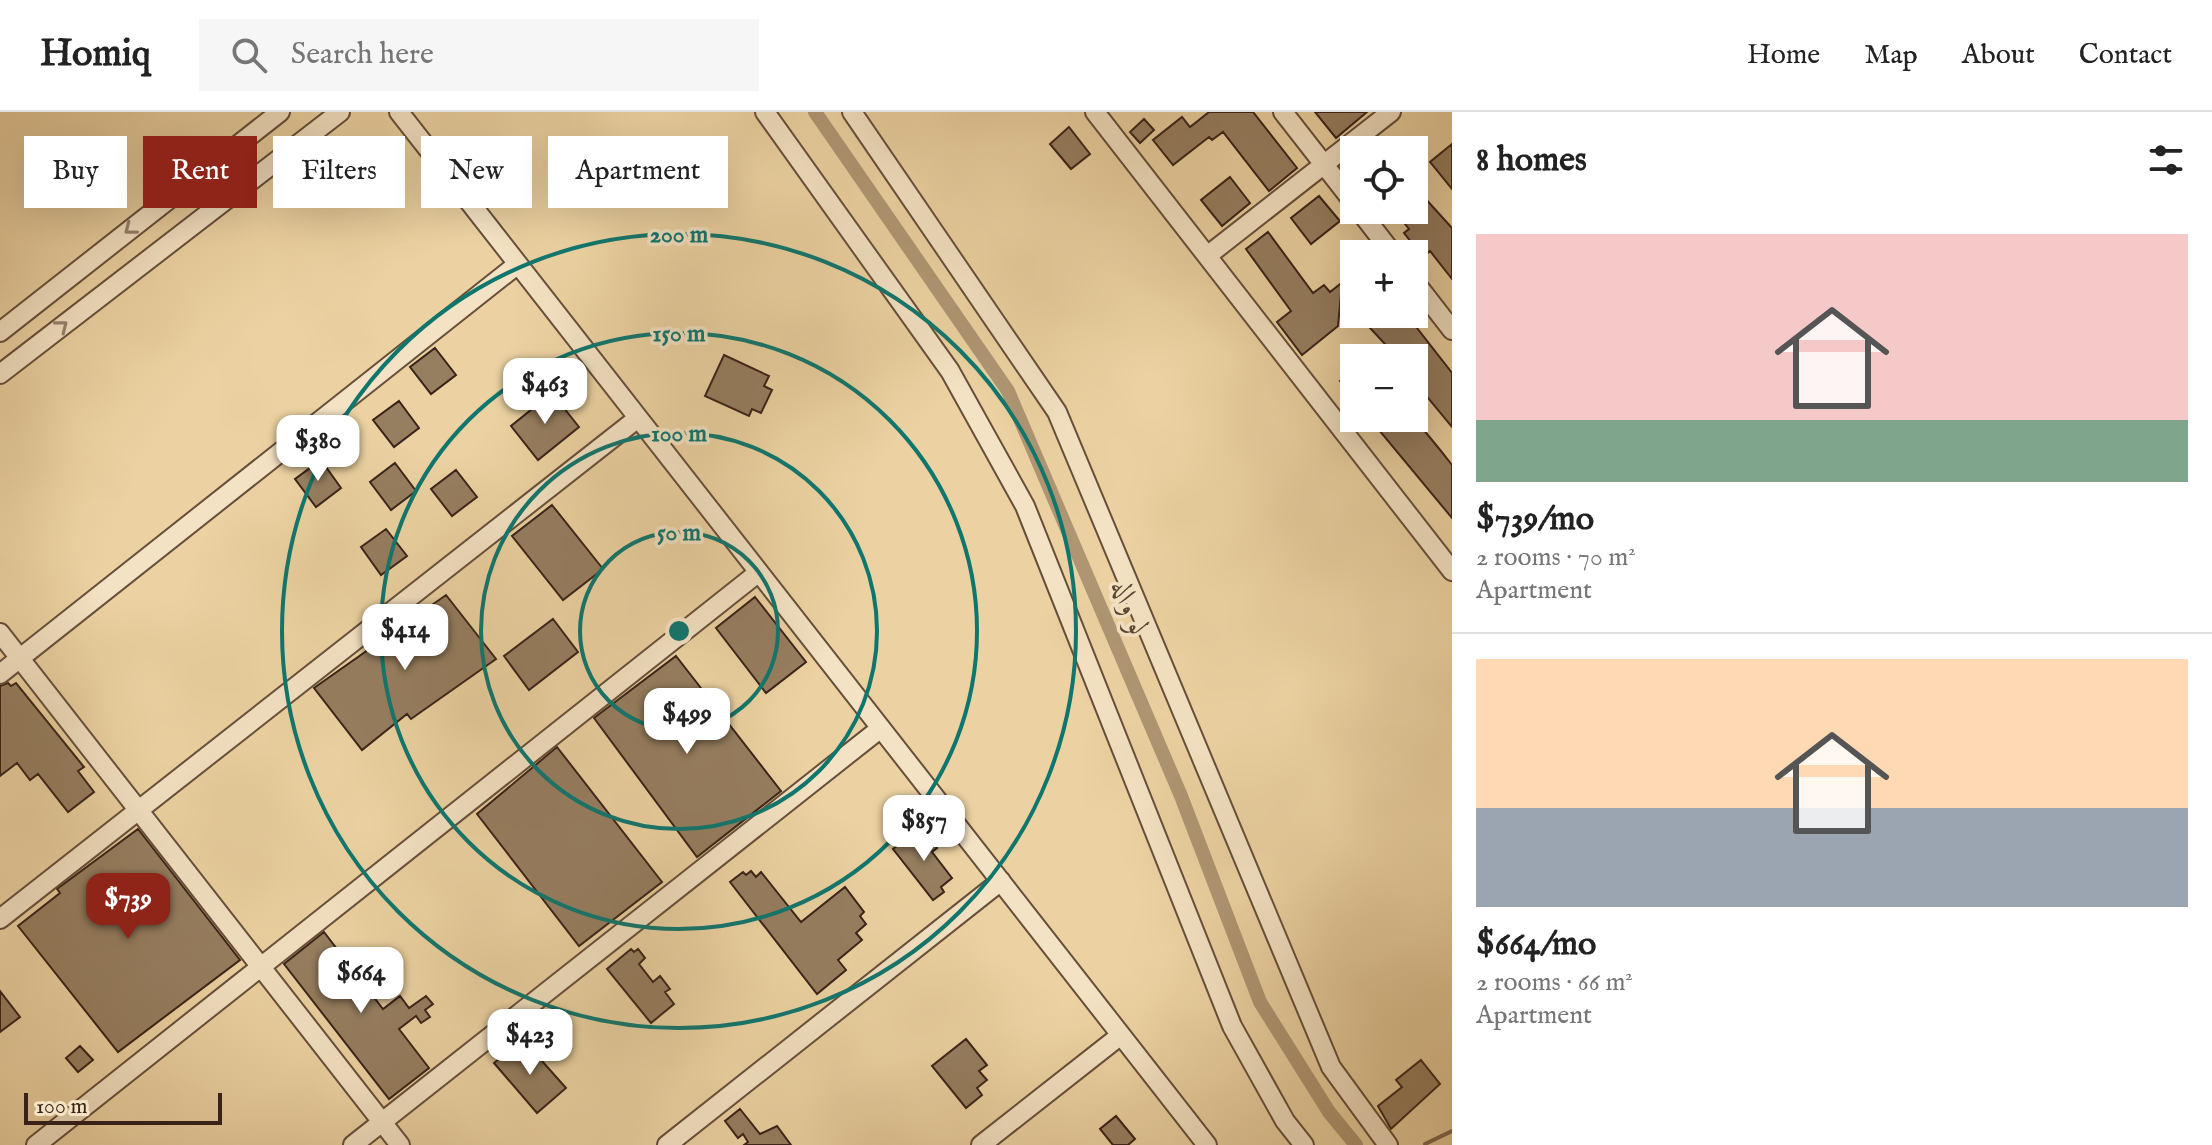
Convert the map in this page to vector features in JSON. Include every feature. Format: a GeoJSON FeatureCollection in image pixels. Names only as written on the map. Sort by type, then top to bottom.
{"type":"FeatureCollection","features":[{"type":"Feature","properties":{"kind":"street"},"geometry":{"type":"LineString","coordinates":[[0,332],[280,112]]}},
{"type":"Feature","properties":{"kind":"street"},"geometry":{"type":"LineString","coordinates":[[0,374],[340,112]]}},
{"type":"Feature","properties":{"kind":"street"},"geometry":{"type":"LineString","coordinates":[[399,112],[1207,1145]]}},
{"type":"Feature","properties":{"kind":"street"},"geometry":{"type":"LineString","coordinates":[[765,112],[950,371],[1025,506],[1232,1026],[1285,1121],[1304,1145]]}},
{"type":"Feature","properties":{"kind":"street"},"geometry":{"type":"LineString","coordinates":[[852,112],[1057,412],[1331,1067],[1388,1145]]}},
{"type":"Feature","properties":{"kind":"street"},"geometry":{"type":"LineString","coordinates":[[1095,112],[1452,571]]}},
{"type":"Feature","properties":{"kind":"street"},"geometry":{"type":"LineString","coordinates":[[1283,112],[1340,185]]}},
{"type":"Feature","properties":{"kind":"street"},"geometry":{"type":"LineString","coordinates":[[1207,256],[1391,112]]}},
{"type":"Feature","properties":{"kind":"street"},"geometry":{"type":"LineString","coordinates":[[1370,224],[1382,240]]}},
{"type":"Feature","properties":{"kind":"street"},"geometry":{"type":"LineString","coordinates":[[0,674],[518,264]]}},
{"type":"Feature","properties":{"kind":"street"},"geometry":{"type":"LineString","coordinates":[[1428,299],[1452,330]]}},
{"type":"Feature","properties":{"kind":"street"},"geometry":{"type":"LineString","coordinates":[[0,919],[638,418]]}},
{"type":"Feature","properties":{"kind":"street"},"geometry":{"type":"LineString","coordinates":[[36,1145],[759,572]]}},
{"type":"Feature","properties":{"kind":"street"},"geometry":{"type":"LineString","coordinates":[[0,633],[400,1145]]}},
{"type":"Feature","properties":{"kind":"street"},"geometry":{"type":"LineString","coordinates":[[353,1145],[881,728]]}},
{"type":"Feature","properties":{"kind":"street"},"geometry":{"type":"LineString","coordinates":[[667,1145],[1001,881]]}},
{"type":"Feature","properties":{"kind":"street"},"geometry":{"type":"LineString","coordinates":[[981,1145],[1121,1035]]}},
{"type":"Feature","properties":{"kind":"building"},"geometry":{"type":"Polygon","coordinates":[[[1209,112],[1253,112],[1297,168],[1269,191],[1223,132],[1212,140],[1209,137],[1173,165],[1153,140],[1182,117],[1190,127],[1209,112]]]}},
{"type":"Feature","properties":{"kind":"building"},"geometry":{"type":"Polygon","coordinates":[[[1315,112],[1367,112],[1336,138],[1315,112]]]}},
{"type":"Feature","properties":{"kind":"building"},"geometry":{"type":"Polygon","coordinates":[[[1144,119],[1154,130],[1140,143],[1130,132],[1144,119]]]}},
{"type":"Feature","properties":{"kind":"building"},"geometry":{"type":"Polygon","coordinates":[[[1069,127],[1090,154],[1071,169],[1050,144],[1069,127]]]}},
{"type":"Feature","properties":{"kind":"building"},"geometry":{"type":"Polygon","coordinates":[[[1452,144],[1452,189],[1430,162],[1452,144]]]}},
{"type":"Feature","properties":{"kind":"building"},"geometry":{"type":"Polygon","coordinates":[[[1230,177],[1250,203],[1222,226],[1201,200],[1230,177]]]}},
{"type":"Feature","properties":{"kind":"building"},"geometry":{"type":"Polygon","coordinates":[[[1319,196],[1340,221],[1311,244],[1291,218],[1319,196]]]}},
{"type":"Feature","properties":{"kind":"building"},"geometry":{"type":"Polygon","coordinates":[[[1428,201],[1452,228],[1452,279],[1430,251],[1428,253],[1428,240],[1410,240],[1404,233],[1409,229],[1405,224],[1428,224],[1428,201]]]}},
{"type":"Feature","properties":{"kind":"building"},"geometry":{"type":"Polygon","coordinates":[[[1268,232],[1313,293],[1324,285],[1330,292],[1340,284],[1338,326],[1302,355],[1277,322],[1291,311],[1246,249],[1268,232]]]}},
{"type":"Feature","properties":{"kind":"building"},"geometry":{"type":"Polygon","coordinates":[[[1370,328],[1417,328],[1452,373],[1452,427],[1428,398],[1428,344],[1385,344],[1370,328]]]}},
{"type":"Feature","properties":{"kind":"building"},"geometry":{"type":"Polygon","coordinates":[[[435,348],[456,375],[431,394],[410,367],[435,348]]]}},
{"type":"Feature","properties":{"kind":"building"},"geometry":{"type":"Polygon","coordinates":[[[724,355],[769,376],[764,386],[772,390],[761,413],[752,409],[749,416],[705,396],[724,355]]]}},
{"type":"Feature","properties":{"kind":"building"},"geometry":{"type":"Polygon","coordinates":[[[552,393],[579,427],[538,460],[511,426],[552,393]]]}},
{"type":"Feature","properties":{"kind":"building"},"geometry":{"type":"Polygon","coordinates":[[[399,401],[419,428],[394,447],[373,420],[399,401]]]}},
{"type":"Feature","properties":{"kind":"building"},"geometry":{"type":"Polygon","coordinates":[[[1381,432],[1425,432],[1452,465],[1452,518],[1381,432]]]}},
{"type":"Feature","properties":{"kind":"building"},"geometry":{"type":"Polygon","coordinates":[[[321,460],[341,488],[316,507],[295,479],[321,460]]]}},
{"type":"Feature","properties":{"kind":"building"},"geometry":{"type":"Polygon","coordinates":[[[395,463],[416,491],[391,510],[370,482],[395,463]]]}},
{"type":"Feature","properties":{"kind":"building"},"geometry":{"type":"Polygon","coordinates":[[[456,470],[477,497],[452,516],[431,489],[456,470]]]}},
{"type":"Feature","properties":{"kind":"building"},"geometry":{"type":"Polygon","coordinates":[[[552,505],[603,569],[563,600],[512,536],[552,505]]]}},
{"type":"Feature","properties":{"kind":"building"},"geometry":{"type":"Polygon","coordinates":[[[386,529],[407,556],[381,575],[361,547],[386,529]]]}},
{"type":"Feature","properties":{"kind":"building"},"geometry":{"type":"Polygon","coordinates":[[[446,595],[496,659],[411,719],[407,714],[362,750],[314,688],[446,595]]]}},
{"type":"Feature","properties":{"kind":"building"},"geometry":{"type":"Polygon","coordinates":[[[755,597],[806,662],[766,693],[716,628],[755,597]]]}},
{"type":"Feature","properties":{"kind":"building"},"geometry":{"type":"Polygon","coordinates":[[[553,619],[578,652],[529,690],[504,656],[553,619]]]}},
{"type":"Feature","properties":{"kind":"building"},"geometry":{"type":"Polygon","coordinates":[[[676,656],[781,791],[697,857],[594,718],[676,656]]]}},
{"type":"Feature","properties":{"kind":"building"},"geometry":{"type":"Polygon","coordinates":[[[8,683],[11,686],[16,683],[84,767],[78,771],[94,792],[68,812],[38,774],[30,780],[17,763],[0,776],[0,686],[8,683]]]}},
{"type":"Feature","properties":{"kind":"building"},"geometry":{"type":"Polygon","coordinates":[[[557,747],[662,882],[579,946],[477,814],[557,747]]]}},
{"type":"Feature","properties":{"kind":"building"},"geometry":{"type":"Polygon","coordinates":[[[921,827],[937,848],[932,852],[952,878],[941,887],[944,892],[933,900],[893,849],[921,827]]]}},
{"type":"Feature","properties":{"kind":"building"},"geometry":{"type":"Polygon","coordinates":[[[138,829],[240,960],[118,1052],[18,926],[60,893],[57,889],[138,829]]]}},
{"type":"Feature","properties":{"kind":"building"},"geometry":{"type":"Polygon","coordinates":[[[751,871],[756,877],[761,872],[801,922],[845,887],[864,912],[860,916],[866,924],[856,933],[862,940],[838,960],[846,970],[817,994],[730,882],[743,872],[746,875],[751,871]]]}},
{"type":"Feature","properties":{"kind":"building"},"geometry":{"type":"Polygon","coordinates":[[[324,932],[383,1009],[400,996],[409,1008],[426,996],[433,1004],[425,1010],[430,1017],[421,1023],[416,1016],[399,1029],[429,1068],[389,1099],[284,964],[324,932]]]}},
{"type":"Feature","properties":{"kind":"building"},"geometry":{"type":"Polygon","coordinates":[[[631,949],[634,952],[638,949],[645,958],[639,964],[653,982],[660,976],[670,989],[665,992],[674,1004],[651,1023],[607,969],[631,949]]]}},
{"type":"Feature","properties":{"kind":"building"},"geometry":{"type":"Polygon","coordinates":[[[0,991],[20,1017],[0,1032],[0,991]]]}},
{"type":"Feature","properties":{"kind":"building"},"geometry":{"type":"Polygon","coordinates":[[[966,1039],[987,1065],[979,1071],[987,1080],[977,1088],[982,1095],[966,1108],[932,1066],[966,1039]]]}},
{"type":"Feature","properties":{"kind":"building"},"geometry":{"type":"Polygon","coordinates":[[[517,1044],[529,1057],[534,1052],[566,1088],[537,1113],[494,1063],[517,1044]]]}},
{"type":"Feature","properties":{"kind":"building"},"geometry":{"type":"Polygon","coordinates":[[[80,1046],[93,1060],[78,1072],[66,1058],[80,1046]]]}},
{"type":"Feature","properties":{"kind":"building"},"geometry":{"type":"Polygon","coordinates":[[[1421,1060],[1440,1084],[1391,1129],[1378,1106],[1402,1087],[1396,1080],[1421,1060]]]}},
{"type":"Feature","properties":{"kind":"building"},"geometry":{"type":"Polygon","coordinates":[[[740,1109],[760,1134],[777,1126],[791,1145],[744,1145],[748,1142],[743,1134],[738,1138],[725,1121],[740,1109]]]}},
{"type":"Feature","properties":{"kind":"building"},"geometry":{"type":"Polygon","coordinates":[[[1116,1116],[1135,1139],[1128,1145],[1113,1145],[1100,1129],[1116,1116]]]}},
{"type":"Feature","properties":{"kind":"waterway","name":"لو واله"},"geometry":{"type":"LineString","coordinates":[[815,112],[1008,391],[1181,796],[1260,1002],[1329,1112],[1356,1145]]}},
{"type":"Feature","properties":{"kind":"waterway"},"geometry":{"type":"LineString","coordinates":[[1425,1144],[1452,1131]]}}]}
